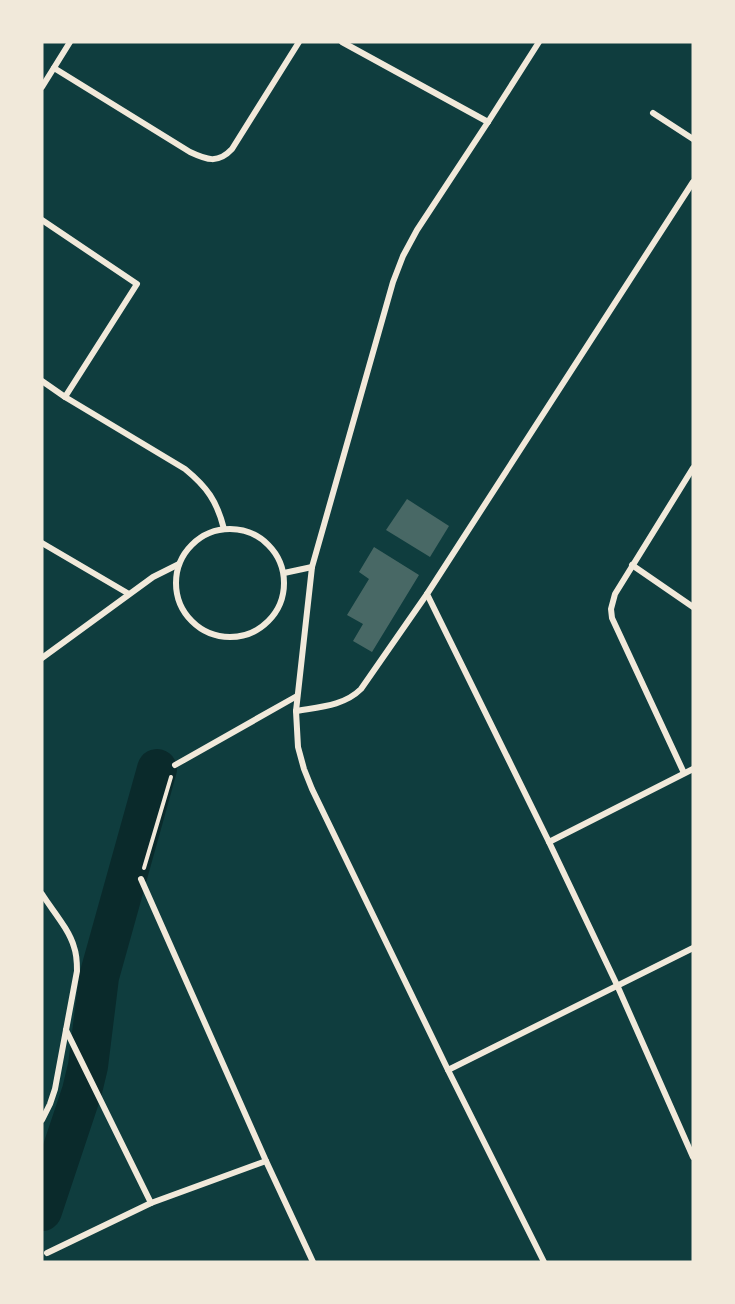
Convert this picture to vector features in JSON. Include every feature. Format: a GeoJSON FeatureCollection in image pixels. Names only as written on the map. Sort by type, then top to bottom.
{"type":"FeatureCollection","features":[{"type":"Feature","properties":{"kind":"street"},"geometry":{"type":"LineString","coordinates":[[42,87],[70,42]]}},
{"type":"Feature","properties":{"kind":"street"},"geometry":{"type":"LineString","coordinates":[[54,68],[190,152],[208,159],[216,159],[225,155],[232,148],[299,42]]}},
{"type":"Feature","properties":{"kind":"street"},"geometry":{"type":"LineString","coordinates":[[342,42],[488,122]]}},
{"type":"Feature","properties":{"kind":"street"},"geometry":{"type":"LineString","coordinates":[[539,42],[417,230],[403,256],[393,282],[312,567],[296,711],[298,747],[312,789],[544,1262]]}},
{"type":"Feature","properties":{"kind":"street"},"geometry":{"type":"LineString","coordinates":[[653,113],[693,139]]}},
{"type":"Feature","properties":{"kind":"street"},"geometry":{"type":"LineString","coordinates":[[296,711],[345,701],[361,688],[427,594],[693,182]]}},
{"type":"Feature","properties":{"kind":"street"},"geometry":{"type":"LineString","coordinates":[[42,220],[137,284],[65,397]]}},
{"type":"Feature","properties":{"kind":"street"},"geometry":{"type":"LineString","coordinates":[[42,381],[195,477],[213,498],[220,512],[224,529]]}},
{"type":"Feature","properties":{"kind":"street"},"geometry":{"type":"LineString","coordinates":[[684,773],[612,618],[611,609],[612,601],[632,565],[693,468]]}},
{"type":"Feature","properties":{"kind":"street"},"geometry":{"type":"LineString","coordinates":[[224,529],[253,534],[266,542],[277,556],[284,573],[284,591],[278,609],[267,623],[252,633],[234,638],[216,636],[200,628],[182,608],[178,600],[176,582],[180,564],[186,551],[210,532],[224,529]]}},
{"type":"Feature","properties":{"kind":"street"},"geometry":{"type":"LineString","coordinates":[[42,543],[129,594]]}},
{"type":"Feature","properties":{"kind":"street"},"geometry":{"type":"LineString","coordinates":[[42,658],[153,577],[180,564]]}},
{"type":"Feature","properties":{"kind":"street"},"geometry":{"type":"LineString","coordinates":[[632,565],[693,607]]}},
{"type":"Feature","properties":{"kind":"street"},"geometry":{"type":"LineString","coordinates":[[284,573],[312,567]]}},
{"type":"Feature","properties":{"kind":"street"},"geometry":{"type":"LineString","coordinates":[[427,594],[549,842],[693,1157]]}},
{"type":"Feature","properties":{"kind":"street"},"geometry":{"type":"LineString","coordinates":[[175,765],[297,696]]}},
{"type":"Feature","properties":{"kind":"street"},"geometry":{"type":"LineString","coordinates":[[549,842],[693,768]]}},
{"type":"Feature","properties":{"kind":"street"},"geometry":{"type":"LineString","coordinates":[[141,879],[313,1262]]}},
{"type":"Feature","properties":{"kind":"street"},"geometry":{"type":"LineString","coordinates":[[42,894],[70,937],[77,958],[77,971],[55,1089],[42,1120]]}},
{"type":"Feature","properties":{"kind":"street"},"geometry":{"type":"LineString","coordinates":[[448,1070],[693,948]]}},
{"type":"Feature","properties":{"kind":"street"},"geometry":{"type":"LineString","coordinates":[[66,1030],[151,1203]]}},
{"type":"Feature","properties":{"kind":"street"},"geometry":{"type":"LineString","coordinates":[[47,1253],[151,1203],[266,1161]]}},
{"type":"Feature","properties":{"kind":"path"},"geometry":{"type":"LineString","coordinates":[[141,879],[175,765]]}},
{"type":"Feature","properties":{"kind":"building"},"geometry":{"type":"Polygon","coordinates":[[[407,499],[449,526],[430,557],[386,530],[407,499]]]}},
{"type":"Feature","properties":{"kind":"building"},"geometry":{"type":"Polygon","coordinates":[[[374,547],[419,575],[372,652],[353,641],[363,624],[347,615],[369,579],[359,572],[374,547]]]}},
{"type":"Feature","properties":{"kind":"waterway"},"geometry":{"type":"LineString","coordinates":[[42,1211],[82,1091],[88,1066],[99,977],[157,769]]}}]}
